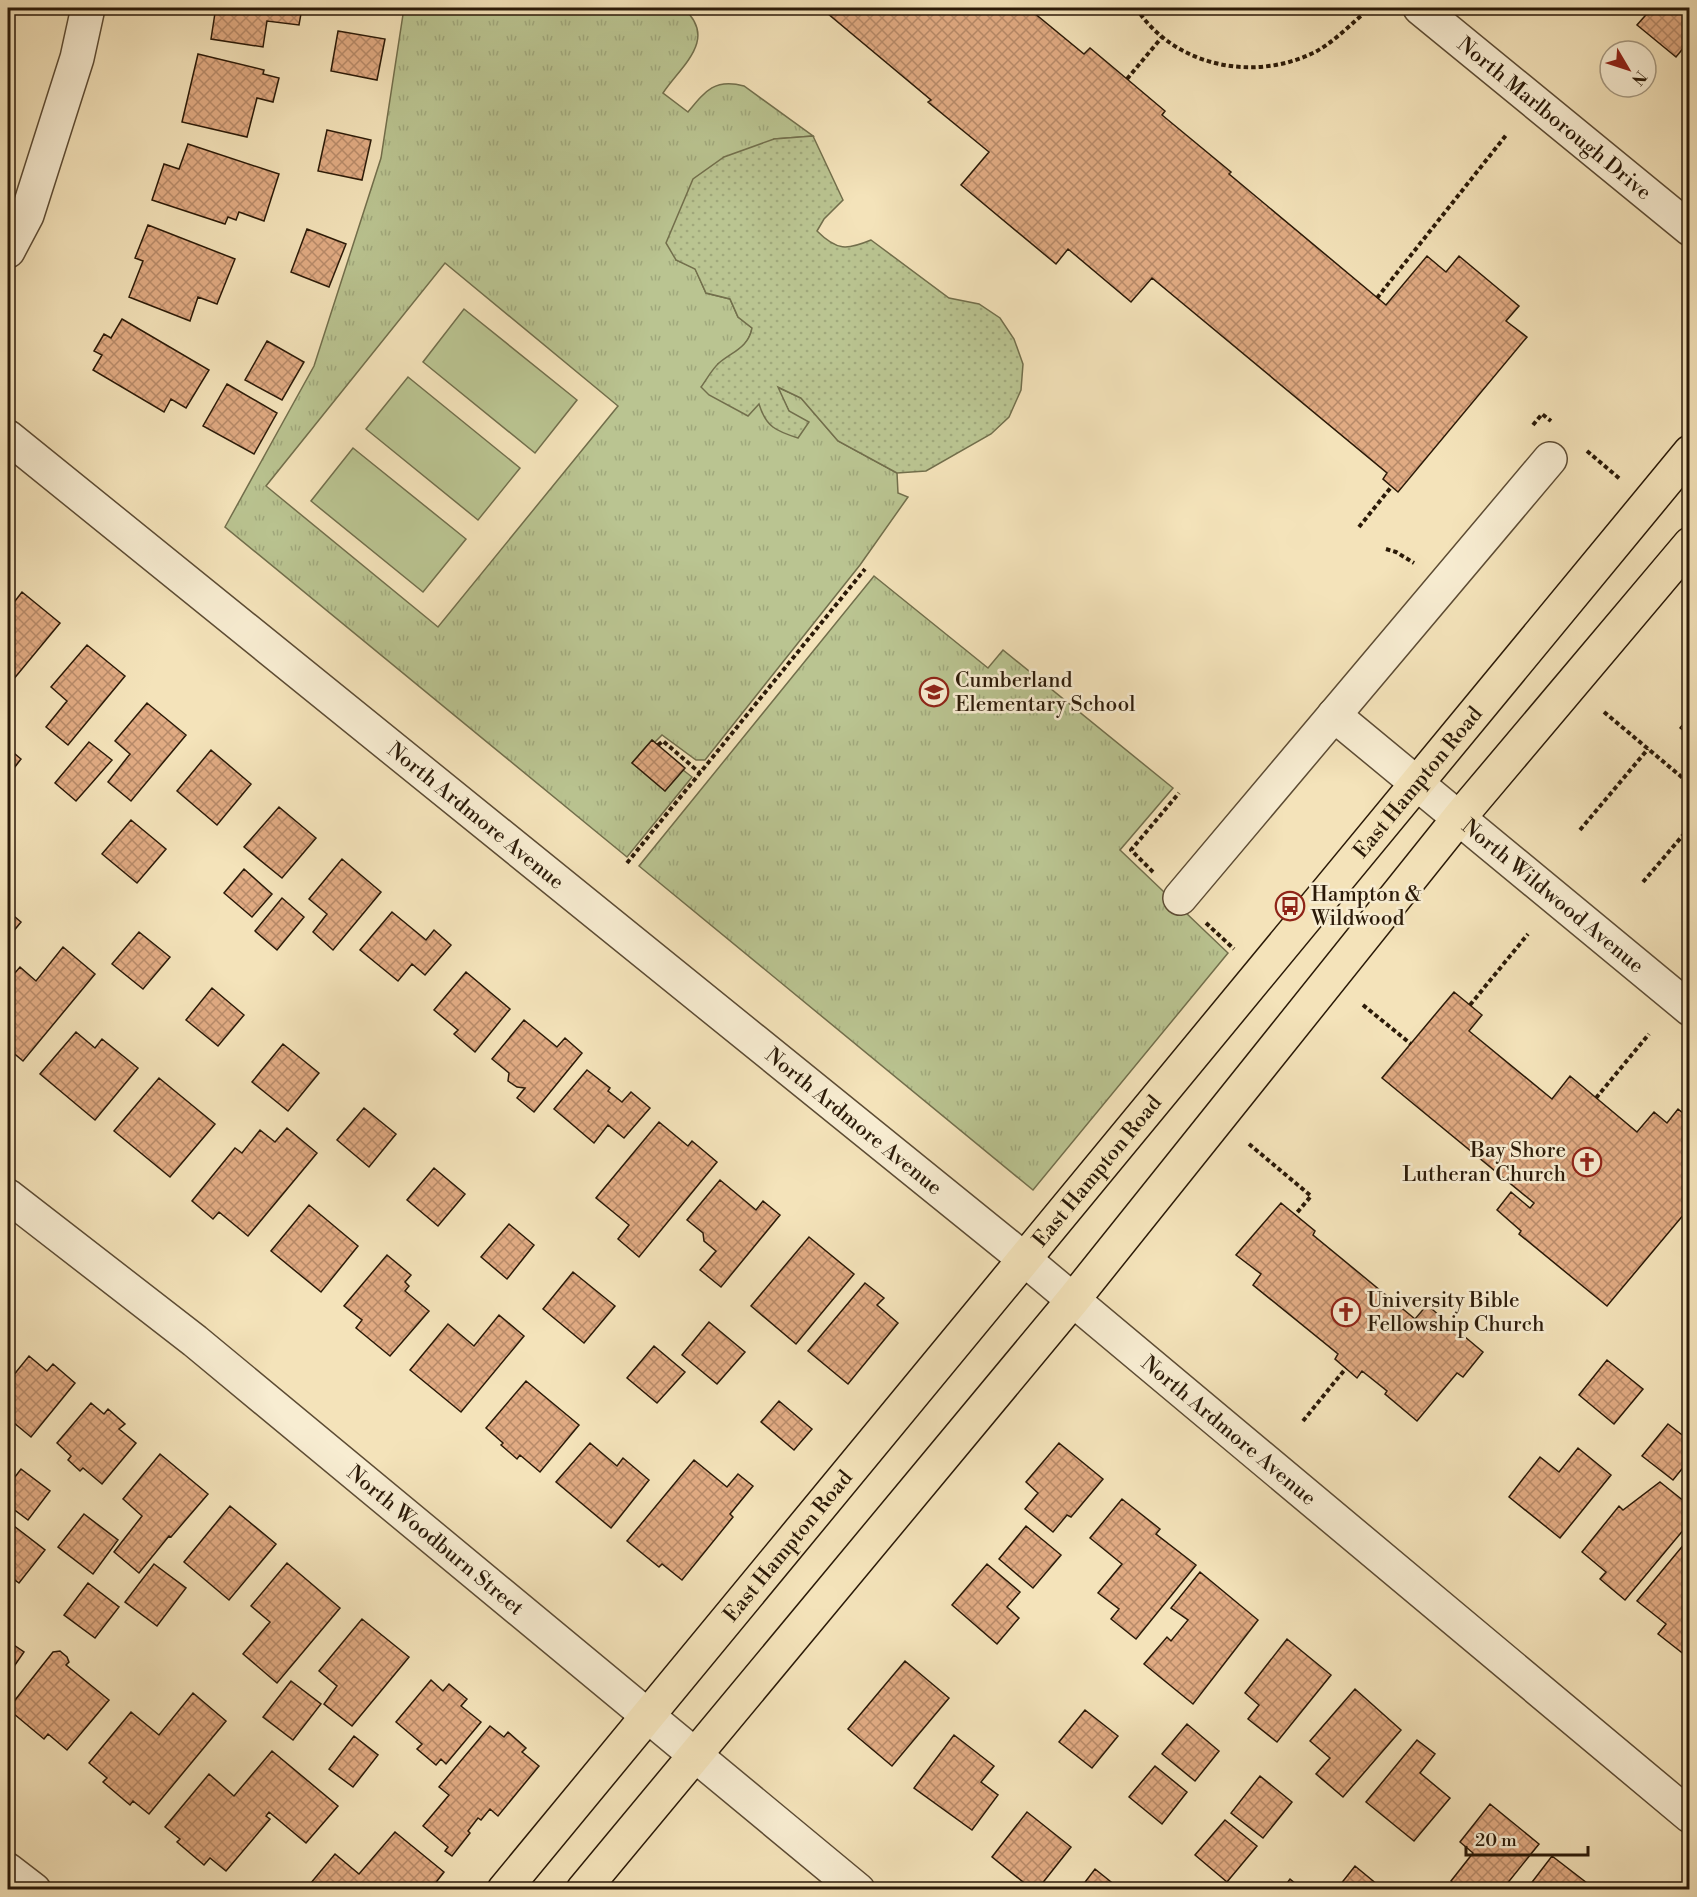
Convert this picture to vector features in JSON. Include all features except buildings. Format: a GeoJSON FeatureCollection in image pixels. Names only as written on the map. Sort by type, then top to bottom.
{"type":"FeatureCollection","features":[{"type":"Feature","properties":{"kind":"main road","name":"East Hampton Road"},"geometry":{"type":"LineString","coordinates":[[504,1890],[1689,452]]}},
{"type":"Feature","properties":{"kind":"main road"},"geometry":{"type":"LineString","coordinates":[[583,1890],[1073,1300],[1458,819],[1689,544]]}},
{"type":"Feature","properties":{"kind":"street"},"geometry":{"type":"LineString","coordinates":[[8,251],[27,215],[77,58],[88,8]]}},
{"type":"Feature","properties":{"kind":"street","name":"North Marlborough Drive"},"geometry":{"type":"LineString","coordinates":[[1420,8],[1689,229]]}},
{"type":"Feature","properties":{"kind":"street","name":"North Ardmore Avenue"},"geometry":{"type":"LineString","coordinates":[[8,437],[1024,1259],[1689,1816]]}},
{"type":"Feature","properties":{"kind":"street"},"geometry":{"type":"LineString","coordinates":[[1180,898],[1550,459]]}},
{"type":"Feature","properties":{"kind":"street","name":"North Wildwood Avenue"},"geometry":{"type":"LineString","coordinates":[[1334,715],[1689,1009]]}},
{"type":"Feature","properties":{"kind":"street","name":"North Woodburn Street"},"geometry":{"type":"LineString","coordinates":[[8,1196],[195,1341],[858,1890]]}},
{"type":"Feature","properties":{"kind":"street"},"geometry":{"type":"LineString","coordinates":[[8,1870],[34,1890]]}},
{"type":"Feature","properties":{"kind":"path"},"geometry":{"type":"LineString","coordinates":[[1136,8],[1162,37],[1185,52],[1210,63],[1244,68],[1281,64],[1315,52],[1341,34],[1362,15]]}},
{"type":"Feature","properties":{"kind":"path"},"geometry":{"type":"LineString","coordinates":[[1127,79],[1162,37]]}},
{"type":"Feature","properties":{"kind":"path"},"geometry":{"type":"LineString","coordinates":[[1377,298],[1507,134]]}},
{"type":"Feature","properties":{"kind":"path"},"geometry":{"type":"LineString","coordinates":[[1359,527],[1392,486]]}},
{"type":"Feature","properties":{"kind":"path"},"geometry":{"type":"LineString","coordinates":[[627,864],[865,569]]}},
{"type":"Feature","properties":{"kind":"path"},"geometry":{"type":"LineString","coordinates":[[1604,712],[1689,784]]}},
{"type":"Feature","properties":{"kind":"path"},"geometry":{"type":"LineString","coordinates":[[658,745],[663,741],[700,773]]}},
{"type":"Feature","properties":{"kind":"path"},"geometry":{"type":"LineString","coordinates":[[1580,830],[1648,749]]}},
{"type":"Feature","properties":{"kind":"path"},"geometry":{"type":"LineString","coordinates":[[1131,850],[1179,793]]}},
{"type":"Feature","properties":{"kind":"path"},"geometry":{"type":"LineString","coordinates":[[1642,882],[1689,827]]}},
{"type":"Feature","properties":{"kind":"path"},"geometry":{"type":"LineString","coordinates":[[1684,917],[1689,910]]}},
{"type":"Feature","properties":{"kind":"path"},"geometry":{"type":"LineString","coordinates":[[1470,1005],[1528,934]]}},
{"type":"Feature","properties":{"kind":"path"},"geometry":{"type":"LineString","coordinates":[[1363,1005],[1411,1044]]}},
{"type":"Feature","properties":{"kind":"path"},"geometry":{"type":"LineString","coordinates":[[1596,1098],[1648,1034]]}},
{"type":"Feature","properties":{"kind":"path"},"geometry":{"type":"LineString","coordinates":[[1249,1144],[1311,1196],[1295,1215]]}},
{"type":"Feature","properties":{"kind":"path"},"geometry":{"type":"LineString","coordinates":[[1689,1229],[1686,1233],[1689,1235]]}},
{"type":"Feature","properties":{"kind":"path"},"geometry":{"type":"LineString","coordinates":[[1303,1420],[1346,1368]]}},
{"type":"Feature","properties":{"kind":"green space"},"geometry":{"type":"Polygon","coordinates":[[[404,8],[683,8],[693,19],[698,31],[697,41],[687,62],[663,93],[688,112],[706,92],[718,85],[744,86],[813,136],[774,139],[676,260],[695,268],[706,293],[730,299],[738,317],[752,328],[744,345],[718,364],[759,403],[789,411],[777,387],[801,398],[838,441],[897,473],[898,493],[908,497],[860,565],[705,760],[696,760],[662,735],[655,742],[652,740],[632,763],[665,791],[683,770],[692,777],[627,857],[225,527],[314,366],[381,158],[404,8]],[[445,263],[266,486],[438,627],[618,406],[445,263]]]}},
{"type":"Feature","properties":{"kind":"green space"},"geometry":{"type":"Polygon","coordinates":[[[813,136],[843,200],[824,219],[817,231],[830,242],[842,247],[855,246],[871,240],[949,298],[979,304],[1000,318],[1014,339],[1023,364],[1021,390],[1009,417],[991,434],[926,471],[897,473],[838,441],[801,398],[778,387],[789,411],[809,422],[798,438],[773,427],[765,418],[759,404],[748,416],[709,395],[701,387],[716,365],[744,345],[752,328],[738,317],[730,299],[706,293],[695,269],[676,260],[666,243],[693,179],[724,157],[774,139],[813,136]]]}},
{"type":"Feature","properties":{"kind":"green space"},"geometry":{"type":"Polygon","coordinates":[[[464,309],[577,400],[535,453],[423,362],[464,309]]]}},
{"type":"Feature","properties":{"kind":"green space"},"geometry":{"type":"Polygon","coordinates":[[[408,377],[520,468],[478,520],[366,429],[408,377]]]}},
{"type":"Feature","properties":{"kind":"green space"},"geometry":{"type":"Polygon","coordinates":[[[353,448],[466,539],[423,592],[311,501],[353,448]]]}},
{"type":"Feature","properties":{"kind":"green space"},"geometry":{"type":"Polygon","coordinates":[[[874,576],[988,668],[1003,650],[1173,788],[1120,850],[1228,953],[1033,1190],[639,866],[874,576]]]}},
{"type":"Feature","properties":{"kind":"place","name":"Cumberland Elementary School"},"geometry":{"type":"Point","coordinates":[934,692]}},
{"type":"Feature","properties":{"kind":"place","name":"Hampton & Wildwood"},"geometry":{"type":"Point","coordinates":[1290,906]}},
{"type":"Feature","properties":{"kind":"place","name":"Bay Shore Lutheran Church"},"geometry":{"type":"Point","coordinates":[1587,1162]}},
{"type":"Feature","properties":{"kind":"place","name":"University Bible Fellowship Church"},"geometry":{"type":"Point","coordinates":[1346,1312]}}]}
